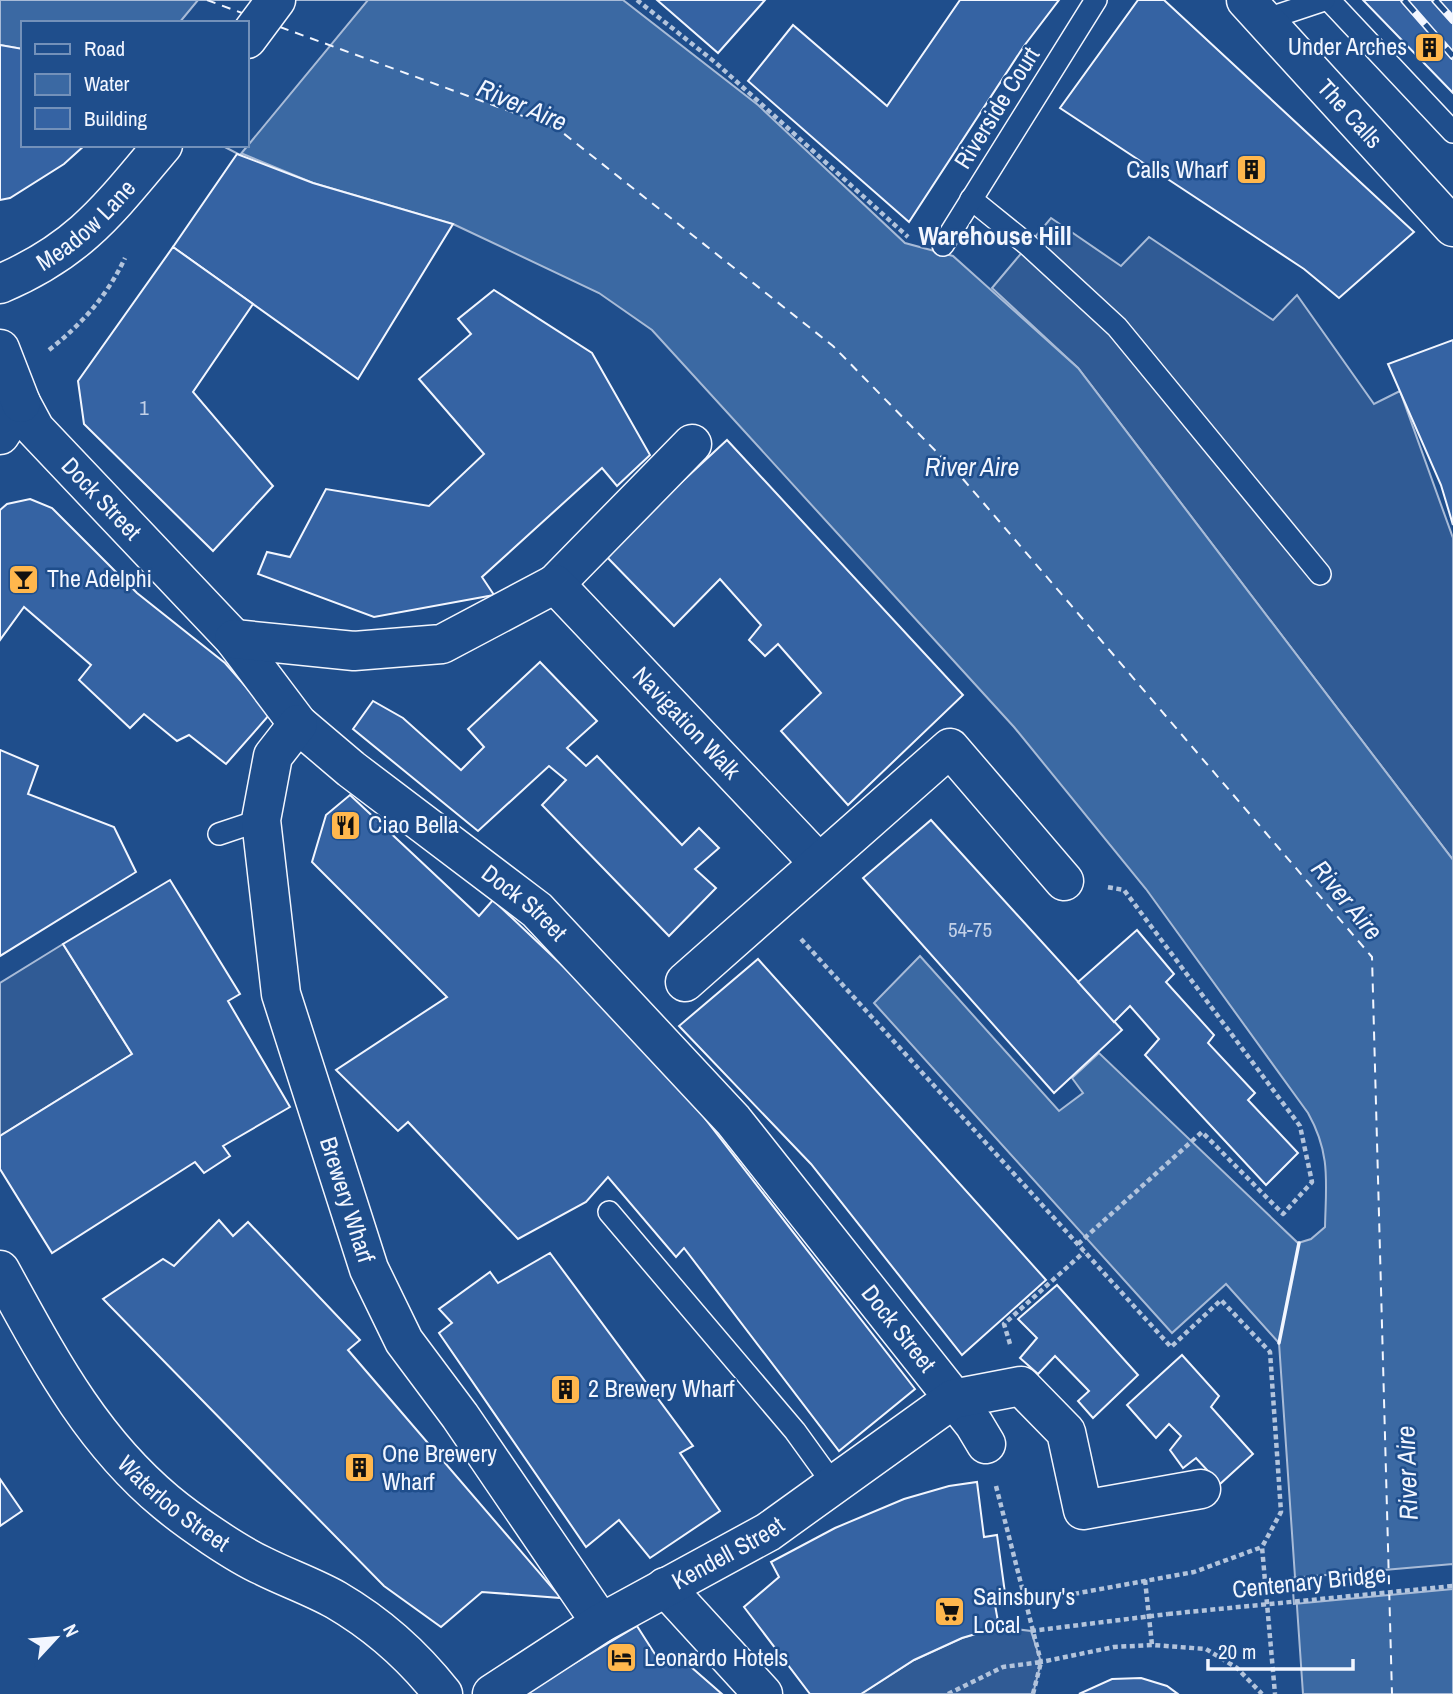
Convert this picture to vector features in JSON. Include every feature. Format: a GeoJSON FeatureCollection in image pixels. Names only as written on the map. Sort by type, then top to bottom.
{"type":"FeatureCollection","features":[{"type":"Feature","properties":{"kind":"street"},"geometry":{"type":"LineString","coordinates":[[248,38],[276,0]]}},
{"type":"Feature","properties":{"kind":"street","name":"The Calls"},"geometry":{"type":"LineString","coordinates":[[1257,10],[1453,227]]}},
{"type":"Feature","properties":{"kind":"street","name":"Meadow Lane"},"geometry":{"type":"LineString","coordinates":[[0,284],[28,272],[79,240],[120,198],[162,147]]}},
{"type":"Feature","properties":{"kind":"street","name":"Dock Street"},"geometry":{"type":"LineString","coordinates":[[0,349],[21,403],[35,429],[233,639],[298,724],[351,769],[537,910],[733,1120],[974,1424],[986,1444]]}},
{"type":"Feature","properties":{"kind":"street"},"geometry":{"type":"LineString","coordinates":[[0,435],[21,403]]}},
{"type":"Feature","properties":{"kind":"street"},"geometry":{"type":"LineString","coordinates":[[233,639],[354,651],[442,644],[555,584],[692,444]]}},
{"type":"Feature","properties":{"kind":"street","name":"Navigation Walk"},"geometry":{"type":"LineString","coordinates":[[555,584],[819,863]]}},
{"type":"Feature","properties":{"kind":"street","name":"Brewery Wharf"},"geometry":{"type":"LineString","coordinates":[[298,724],[273,756],[261,820],[281,994],[369,1269],[404,1341],[481,1446],[601,1623]]}},
{"type":"Feature","properties":{"kind":"street"},"geometry":{"type":"LineString","coordinates":[[685,982],[950,748],[1064,880]]}},
{"type":"Feature","properties":{"kind":"street","name":"Waterloo Street"},"geometry":{"type":"LineString","coordinates":[[0,1270],[54,1367],[98,1435],[166,1502],[260,1565],[335,1600],[376,1627],[419,1664],[443,1694]]}},
{"type":"Feature","properties":{"kind":"street"},"geometry":{"type":"LineString","coordinates":[[953,1399],[1021,1386],[1066,1432],[1083,1510],[1201,1489]]}},
{"type":"Feature","properties":{"kind":"street","name":"Kendell Street"},"geometry":{"type":"LineString","coordinates":[[492,1694],[601,1623],[768,1532],[953,1399]]}},
{"type":"Feature","properties":{"kind":"street"},"geometry":{"type":"LineString","coordinates":[[665,1587],[763,1694]]}},
{"type":"Feature","properties":{"kind":"lane","name":"Riverside Court"},"geometry":{"type":"LineString","coordinates":[[943,245],[1096,0]]}},
{"type":"Feature","properties":{"kind":"lane"},"geometry":{"type":"LineString","coordinates":[[1257,10],[1327,0],[1453,132]]}},
{"type":"Feature","properties":{"kind":"lane"},"geometry":{"type":"LineString","coordinates":[[971,198],[1028,245],[1117,327],[1320,574]]}},
{"type":"Feature","properties":{"kind":"lane"},"geometry":{"type":"LineString","coordinates":[[219,834],[261,820]]}},
{"type":"Feature","properties":{"kind":"lane"},"geometry":{"type":"LineString","coordinates":[[609,1212],[795,1431],[834,1485]]}},
{"type":"Feature","properties":{"kind":"path"},"geometry":{"type":"LineString","coordinates":[[637,0],[716,63],[909,237],[943,245]]}},
{"type":"Feature","properties":{"kind":"path"},"geometry":{"type":"LineString","coordinates":[[1064,880],[1124,890],[1300,1126],[1312,1182],[1283,1214],[1202,1132],[1078,1244]]}},
{"type":"Feature","properties":{"kind":"path"},"geometry":{"type":"LineString","coordinates":[[771,906],[1171,1347],[1221,1300],[1270,1353],[1281,1513],[1262,1547],[1275,1694]]}},
{"type":"Feature","properties":{"kind":"path"},"geometry":{"type":"LineString","coordinates":[[1021,1386],[1004,1324],[1084,1252]]}},
{"type":"Feature","properties":{"kind":"path"},"geometry":{"type":"LineString","coordinates":[[986,1444],[1031,1631],[1041,1662],[1033,1694]]}},
{"type":"Feature","properties":{"kind":"path"},"geometry":{"type":"LineString","coordinates":[[1024,1603],[1194,1572],[1262,1547]]}},
{"type":"Feature","properties":{"kind":"path"},"geometry":{"type":"LineString","coordinates":[[1145,1580],[1152,1645]]}},
{"type":"Feature","properties":{"kind":"path","name":"Centenary Bridge"},"geometry":{"type":"LineString","coordinates":[[1031,1631],[1149,1616],[1453,1586]]}},
{"type":"Feature","properties":{"kind":"path"},"geometry":{"type":"LineString","coordinates":[[948,1694],[1003,1667],[1114,1647],[1152,1645],[1206,1649],[1237,1668],[1262,1694]]}},
{"type":"Feature","properties":{"kind":"shaded area"},"geometry":{"type":"Polygon","coordinates":[[[1051,218],[1121,266],[1149,237],[1273,320],[1297,295],[1374,404],[1400,391],[1453,538],[1453,860],[1078,368],[992,288],[1051,218]]]}},
{"type":"Feature","properties":{"kind":"shaded area"},"geometry":{"type":"Polygon","coordinates":[[[63,944],[132,1054],[0,1136],[0,983],[63,944]]]}},
{"type":"Feature","properties":{"kind":"shaded area"},"geometry":{"type":"Polygon","coordinates":[[[999,1627],[1031,1631],[1041,1662],[1033,1694],[861,1694],[914,1660],[962,1638],[999,1627]]]}},
{"type":"Feature","properties":{"kind":"water","name":"River Aire"},"geometry":{"type":"Polygon","coordinates":[[[0,0],[623,0],[758,105],[905,243],[953,256],[1078,368],[1453,860],[1453,1694],[1303,1694],[1279,1343],[1226,1284],[1172,1333],[874,1003],[920,956],[1059,1111],[1083,1093],[1072,1078],[1099,1053],[1298,1243],[1311,1239],[1325,1227],[1326,1168],[1320,1142],[1308,1113],[1146,889],[1014,727],[652,330],[599,293],[453,224],[313,183],[226,147],[248,147],[248,21],[21,21],[21,49],[0,45],[0,0]]]}},
{"type":"Feature","properties":{"kind":"pier"},"geometry":{"type":"Polygon","coordinates":[[[198,0],[368,0],[248,145],[248,21],[181,21],[198,0]]]}},
{"type":"Feature","properties":{"kind":"pier"},"geometry":{"type":"Polygon","coordinates":[[[225,147],[247,147],[240,155],[225,147]]]}},
{"type":"Feature","properties":{"kind":"pier"},"geometry":{"type":"Polygon","coordinates":[[[1453,1564],[1453,1589],[1294,1604],[1292,1578],[1453,1564]]]}},
{"type":"Feature","properties":{"kind":"building"},"geometry":{"type":"Polygon","coordinates":[[[657,0],[765,0],[718,53],[657,0]]]}},
{"type":"Feature","properties":{"kind":"building"},"geometry":{"type":"Polygon","coordinates":[[[960,0],[1059,0],[1024,46],[909,222],[748,81],[793,25],[887,106],[960,0]]]}},
{"type":"Feature","properties":{"kind":"building","name":"Calls Wharf"},"geometry":{"type":"Polygon","coordinates":[[[1138,0],[1164,0],[1414,232],[1339,298],[1304,269],[1060,108],[1138,0]]]}},
{"type":"Feature","properties":{"kind":"building","name":"Under Arches"},"geometry":{"type":"Polygon","coordinates":[[[1363,0],[1453,0],[1453,93],[1363,0]]]}},
{"type":"Feature","properties":{"kind":"building"},"geometry":{"type":"Polygon","coordinates":[[[0,45],[21,49],[21,147],[83,147],[64,164],[10,198],[0,200],[0,45]]]}},
{"type":"Feature","properties":{"kind":"building"},"geometry":{"type":"Polygon","coordinates":[[[237,154],[313,183],[453,224],[358,379],[173,247],[237,154]]]}},
{"type":"Feature","properties":{"kind":"building"},"geometry":{"type":"Polygon","coordinates":[[[173,247],[253,304],[193,392],[273,486],[213,551],[84,424],[78,381],[173,247]]]}},
{"type":"Feature","properties":{"kind":"building"},"geometry":{"type":"Polygon","coordinates":[[[494,290],[592,353],[650,455],[617,486],[602,468],[482,577],[494,595],[374,617],[258,574],[267,552],[290,557],[326,489],[429,506],[484,454],[419,379],[471,334],[458,319],[494,290]]]}},
{"type":"Feature","properties":{"kind":"building"},"geometry":{"type":"Polygon","coordinates":[[[1453,340],[1453,525],[1441,485],[1388,364],[1453,340]]]}},
{"type":"Feature","properties":{"kind":"building"},"geometry":{"type":"Polygon","coordinates":[[[727,440],[963,695],[848,805],[781,731],[821,693],[778,644],[765,656],[749,640],[761,625],[720,579],[674,626],[604,554],[727,440]]]}},
{"type":"Feature","properties":{"kind":"building"},"geometry":{"type":"Polygon","coordinates":[[[30,499],[52,508],[137,593],[225,663],[270,714],[226,764],[189,735],[177,741],[144,714],[130,728],[79,680],[91,665],[24,607],[0,640],[0,510],[7,504],[30,499]]]}},
{"type":"Feature","properties":{"kind":"building"},"geometry":{"type":"Polygon","coordinates":[[[540,662],[597,721],[567,748],[586,766],[597,756],[682,845],[699,828],[719,848],[695,869],[716,888],[669,936],[542,805],[566,780],[549,766],[478,831],[353,729],[373,701],[403,718],[461,770],[484,747],[468,729],[540,662]]]}},
{"type":"Feature","properties":{"kind":"building"},"geometry":{"type":"Polygon","coordinates":[[[0,750],[38,766],[28,794],[114,827],[136,872],[0,956],[0,750]]]}},
{"type":"Feature","properties":{"kind":"building"},"geometry":{"type":"Polygon","coordinates":[[[350,795],[479,916],[493,900],[586,988],[689,1098],[915,1389],[839,1451],[684,1248],[676,1257],[608,1177],[586,1202],[518,1239],[408,1122],[398,1131],[336,1070],[447,997],[312,862],[326,815],[350,795]]]}},
{"type":"Feature","properties":{"kind":"building"},"geometry":{"type":"Polygon","coordinates":[[[931,820],[1122,1030],[1054,1093],[863,878],[931,820]]]}},
{"type":"Feature","properties":{"kind":"building"},"geometry":{"type":"Polygon","coordinates":[[[170,880],[240,994],[228,1001],[290,1107],[223,1146],[230,1156],[204,1173],[195,1162],[52,1253],[0,1169],[0,1136],[132,1054],[63,944],[170,880]]]}},
{"type":"Feature","properties":{"kind":"building"},"geometry":{"type":"Polygon","coordinates":[[[1137,930],[1174,974],[1166,982],[1214,1035],[1208,1043],[1255,1093],[1248,1100],[1298,1153],[1266,1185],[1145,1055],[1159,1039],[1130,1006],[1114,1022],[1078,982],[1137,930]]]}},
{"type":"Feature","properties":{"kind":"building"},"geometry":{"type":"Polygon","coordinates":[[[758,959],[1046,1280],[962,1355],[811,1164],[679,1026],[758,959]]]}},
{"type":"Feature","properties":{"kind":"building","name":"One Brewery Wharf"},"geometry":{"type":"Polygon","coordinates":[[[219,1220],[233,1236],[248,1222],[360,1340],[348,1350],[561,1598],[482,1592],[441,1627],[384,1586],[103,1299],[163,1259],[174,1266],[219,1220]]]}},
{"type":"Feature","properties":{"kind":"building","name":"2 Brewery Wharf"},"geometry":{"type":"Polygon","coordinates":[[[550,1253],[693,1446],[680,1453],[720,1511],[650,1558],[619,1520],[586,1547],[439,1333],[452,1323],[439,1309],[490,1272],[498,1283],[550,1253]]]}},
{"type":"Feature","properties":{"kind":"building"},"geometry":{"type":"Polygon","coordinates":[[[1057,1285],[1138,1375],[1093,1418],[1078,1401],[1089,1391],[1055,1356],[1038,1374],[1020,1358],[1037,1338],[1018,1319],[1057,1285]]]}},
{"type":"Feature","properties":{"kind":"building"},"geometry":{"type":"Polygon","coordinates":[[[1182,1355],[1219,1396],[1211,1407],[1253,1454],[1220,1484],[1196,1458],[1183,1468],[1170,1450],[1181,1436],[1169,1424],[1156,1438],[1127,1405],[1182,1355]]]}},
{"type":"Feature","properties":{"kind":"building"},"geometry":{"type":"Polygon","coordinates":[[[0,1479],[22,1511],[0,1526],[0,1479]]]}},
{"type":"Feature","properties":{"kind":"building"},"geometry":{"type":"Polygon","coordinates":[[[977,1482],[984,1537],[997,1535],[1005,1593],[993,1594],[999,1627],[962,1638],[914,1660],[861,1694],[810,1694],[744,1607],[779,1577],[771,1562],[835,1528],[904,1499],[949,1486],[977,1482]]]}},
{"type":"Feature","properties":{"kind":"building","name":"Leonardo Hotels"},"geometry":{"type":"Polygon","coordinates":[[[637,1626],[660,1662],[675,1653],[722,1694],[530,1694],[528,1691],[637,1626]]]}},
{"type":"Feature","properties":{"kind":"building"},"geometry":{"type":"Polygon","coordinates":[[[1141,1678],[1167,1686],[1178,1694],[1079,1694],[1112,1679],[1141,1678]]]}},
{"type":"Feature","properties":{"kind":"ferry route"},"geometry":{"type":"LineString","coordinates":[[207,0],[242,13]]}},
{"type":"Feature","properties":{"kind":"ferry route"},"geometry":{"type":"LineString","coordinates":[[280,27],[558,129],[833,346],[963,479],[1372,957],[1392,1694]]}},
{"type":"Feature","properties":{"kind":"railway"},"geometry":{"type":"LineString","coordinates":[[1404,0],[1453,56]]}},
{"type":"Feature","properties":{"kind":"railway"},"geometry":{"type":"LineString","coordinates":[[1435,0],[1453,20]]}},
{"type":"Feature","properties":{"kind":"wall"},"geometry":{"type":"LineString","coordinates":[[1279,1343],[1299,1243]]}},
{"type":"Feature","properties":{"kind":"place","name":"Under Arches"},"geometry":{"type":"Point","coordinates":[1430,47]}},
{"type":"Feature","properties":{"kind":"place","name":"Calls Wharf"},"geometry":{"type":"Point","coordinates":[1251,170]}},
{"type":"Feature","properties":{"kind":"place","name":"The Adelphi"},"geometry":{"type":"Point","coordinates":[24,579]}},
{"type":"Feature","properties":{"kind":"place","name":"Ciao Bella"},"geometry":{"type":"Point","coordinates":[345,825]}},
{"type":"Feature","properties":{"kind":"place","name":"2 Brewery Wharf"},"geometry":{"type":"Point","coordinates":[565,1389]}},
{"type":"Feature","properties":{"kind":"place","name":"One Brewery Wharf"},"geometry":{"type":"Point","coordinates":[359,1468]}},
{"type":"Feature","properties":{"kind":"place","name":"Sainsbury's Local"},"geometry":{"type":"Point","coordinates":[950,1611]}},
{"type":"Feature","properties":{"kind":"place","name":"Leonardo Hotels"},"geometry":{"type":"Point","coordinates":[621,1658]}},
{"type":"Feature","properties":{"kind":"district","name":"Warehouse Hill"},"geometry":{"type":"Point","coordinates":[995,236]}}]}
